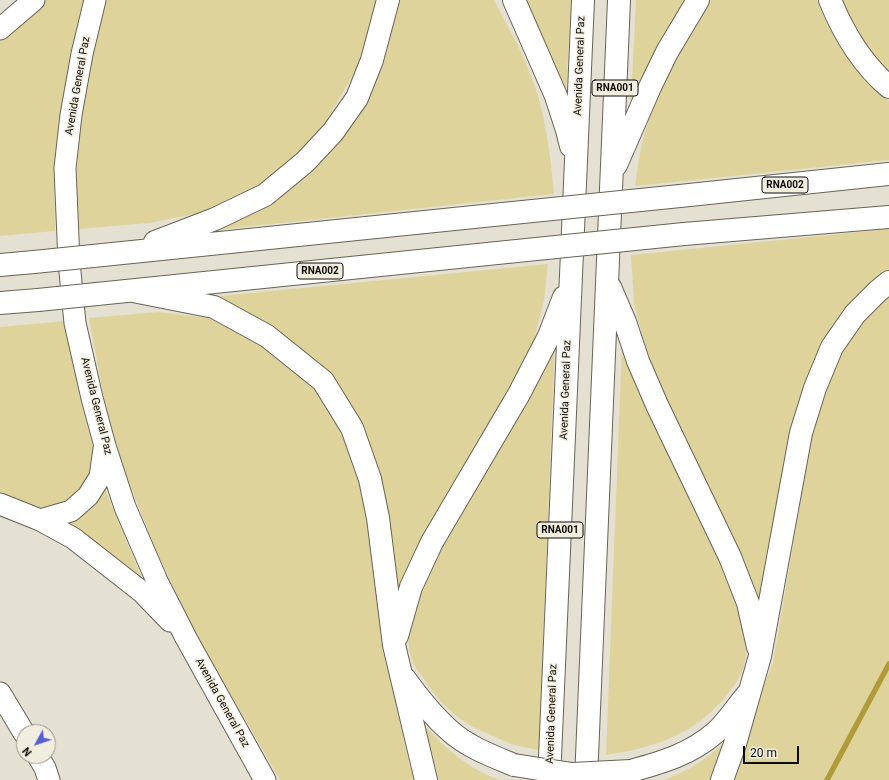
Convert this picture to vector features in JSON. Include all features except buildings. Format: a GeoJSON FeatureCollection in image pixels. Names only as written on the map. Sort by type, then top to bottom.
{"type":"FeatureCollection","features":[{"type":"Feature","properties":{"kind":"highway"},"geometry":{"type":"LineString","coordinates":[[0,265],[129,253],[215,219],[265,195],[304,162],[333,132],[357,98],[372,60],[388,0]]}},
{"type":"Feature","properties":{"kind":"highway"},"geometry":{"type":"LineString","coordinates":[[514,0],[556,96],[567,130],[576,169]]}},
{"type":"Feature","properties":{"kind":"highway","name":"Avenida General Paz"},"geometry":{"type":"LineString","coordinates":[[550,780],[583,0]]}},
{"type":"Feature","properties":{"kind":"highway","name":"RNA001"},"geometry":{"type":"LineString","coordinates":[[586,780],[619,0]]}},
{"type":"Feature","properties":{"kind":"highway"},"geometry":{"type":"LineString","coordinates":[[611,177],[650,86],[667,52],[698,0]]}},
{"type":"Feature","properties":{"kind":"highway"},"geometry":{"type":"LineString","coordinates":[[830,0],[838,21],[860,56],[889,87]]}},
{"type":"Feature","properties":{"kind":"highway","name":"RNA002"},"geometry":{"type":"LineString","coordinates":[[129,253],[889,174]]}},
{"type":"Feature","properties":{"kind":"highway","name":"RNA002"},"geometry":{"type":"LineString","coordinates":[[133,291],[684,234],[889,217]]}},
{"type":"Feature","properties":{"kind":"highway"},"geometry":{"type":"LineString","coordinates":[[394,645],[411,587],[432,542],[522,388],[549,336],[571,281]]}},
{"type":"Feature","properties":{"kind":"highway"},"geometry":{"type":"LineString","coordinates":[[607,282],[625,322],[638,361],[657,405],[730,558],[748,603],[760,656]]}},
{"type":"Feature","properties":{"kind":"highway"},"geometry":{"type":"LineString","coordinates":[[722,780],[736,744],[760,656],[802,433],[815,388],[832,347],[851,320],[878,291],[889,282]]}},
{"type":"Feature","properties":{"kind":"highway"},"geometry":{"type":"LineString","coordinates":[[0,303],[133,291],[214,307],[266,336],[323,381],[352,428],[370,479],[378,518],[394,645],[426,780]]}},
{"type":"Feature","properties":{"kind":"highway"},"geometry":{"type":"LineString","coordinates":[[400,671],[423,703],[449,731],[483,753],[514,765],[572,774],[631,771],[656,764],[687,752],[716,732],[750,690]]}},
{"type":"Feature","properties":{"kind":"street"},"geometry":{"type":"LineString","coordinates":[[0,29],[34,0]]}},
{"type":"Feature","properties":{"kind":"street","name":"Avenida General Paz"},"geometry":{"type":"LineString","coordinates":[[95,0],[82,54],[71,115],[65,168],[69,262],[75,323],[92,398],[105,446],[125,507],[157,581],[186,638],[265,780]]}},
{"type":"Feature","properties":{"kind":"street"},"geometry":{"type":"LineString","coordinates":[[40,520],[71,511],[88,496],[100,477],[105,446]]}},
{"type":"Feature","properties":{"kind":"street"},"geometry":{"type":"LineString","coordinates":[[0,504],[40,520],[73,538],[142,592],[186,638]]}},
{"type":"Feature","properties":{"kind":"street"},"geometry":{"type":"LineString","coordinates":[[0,692],[19,724]]}},
{"type":"Feature","properties":{"kind":"street"},"geometry":{"type":"LineString","coordinates":[[43,764],[49,780]]}},
{"type":"Feature","properties":{"kind":"shaded area"},"geometry":{"type":"Polygon","coordinates":[[[45,0],[86,0],[60,115],[54,172],[55,231],[0,236],[0,40],[45,0]]]}},
{"type":"Feature","properties":{"kind":"shaded area"},"geometry":{"type":"Polygon","coordinates":[[[106,0],[376,0],[363,58],[321,130],[266,185],[211,211],[149,223],[78,229],[77,178],[80,128],[91,63],[106,0]]]}},
{"type":"Feature","properties":{"kind":"shaded area"},"geometry":{"type":"Polygon","coordinates":[[[400,0],[494,0],[516,41],[538,97],[546,129],[554,194],[215,230],[270,204],[313,170],[341,140],[366,104],[383,64],[400,0]]]}},
{"type":"Feature","properties":{"kind":"shaded area"},"geometry":{"type":"Polygon","coordinates":[[[524,0],[571,0],[566,96],[524,0]]]}},
{"type":"Feature","properties":{"kind":"shaded area"},"geometry":{"type":"Polygon","coordinates":[[[636,0],[685,0],[664,33],[631,100],[636,0]]]}},
{"type":"Feature","properties":{"kind":"shaded area"},"geometry":{"type":"Polygon","coordinates":[[[710,0],[817,0],[830,28],[847,55],[856,67],[889,101],[889,160],[635,186],[639,157],[644,136],[658,95],[682,47],[710,0]]]}},
{"type":"Feature","properties":{"kind":"shaded area"},"geometry":{"type":"Polygon","coordinates":[[[839,0],[889,0],[889,74],[871,55],[839,0]]]}},
{"type":"Feature","properties":{"kind":"shaded area"},"geometry":{"type":"Polygon","coordinates":[[[889,229],[889,269],[868,286],[823,344],[805,384],[790,437],[759,607],[664,397],[646,349],[634,304],[631,255],[889,229]]]}},
{"type":"Feature","properties":{"kind":"shaded area"},"geometry":{"type":"Polygon","coordinates":[[[548,264],[544,300],[533,344],[510,391],[398,595],[389,517],[380,476],[271,327],[220,296],[548,264]]]}},
{"type":"Feature","properties":{"kind":"shaded area"},"geometry":{"type":"Polygon","coordinates":[[[889,294],[889,780],[728,780],[773,662],[811,441],[825,392],[842,353],[860,325],[889,294]]]}},
{"type":"Feature","properties":{"kind":"shaded area"},"geometry":{"type":"Polygon","coordinates":[[[158,312],[208,318],[260,345],[313,387],[342,432],[359,479],[368,521],[383,643],[409,764],[414,780],[280,780],[194,631],[156,550],[122,465],[103,394],[89,318],[158,312]]]}},
{"type":"Feature","properties":{"kind":"shaded area"},"geometry":{"type":"Polygon","coordinates":[[[65,321],[79,393],[94,452],[90,474],[82,490],[66,504],[46,509],[27,505],[0,492],[0,327],[65,321]]]}},
{"type":"Feature","properties":{"kind":"shaded area"},"geometry":{"type":"Polygon","coordinates":[[[555,339],[539,750],[515,745],[497,738],[469,725],[454,714],[440,701],[415,667],[409,650],[408,634],[412,612],[440,546],[555,339]]]}},
{"type":"Feature","properties":{"kind":"shaded area"},"geometry":{"type":"Polygon","coordinates":[[[622,344],[730,580],[743,621],[746,636],[746,652],[744,666],[737,681],[727,695],[702,720],[673,737],[657,743],[624,752],[606,755],[622,344]]]}},
{"type":"Feature","properties":{"kind":"shaded area"},"geometry":{"type":"Polygon","coordinates":[[[105,489],[145,586],[62,525],[93,505],[105,489]]]}},
{"type":"Feature","properties":{"kind":"shaded area"},"geometry":{"type":"Polygon","coordinates":[[[425,726],[441,743],[459,758],[479,771],[500,780],[439,780],[425,726]]]}},
{"type":"Feature","properties":{"kind":"shaded area"},"geometry":{"type":"Polygon","coordinates":[[[724,743],[710,780],[664,780],[681,773],[696,764],[724,743]]]}},
{"type":"Feature","properties":{"kind":"waterway"},"geometry":{"type":"LineString","coordinates":[[827,780],[889,664]]}}]}
